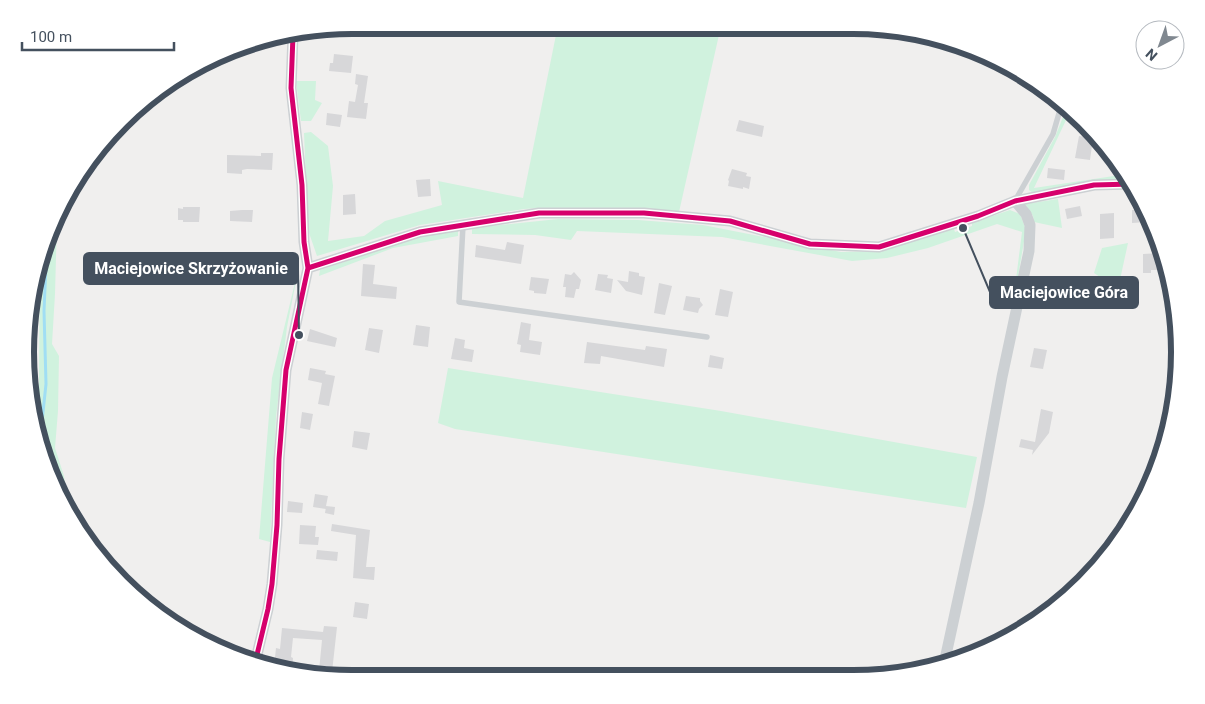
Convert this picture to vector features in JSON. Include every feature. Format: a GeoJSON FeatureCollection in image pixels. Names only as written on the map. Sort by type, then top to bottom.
{"type":"FeatureCollection","features":[{"type":"Feature","properties":{"kind":"street"},"geometry":{"type":"LineString","coordinates":[[257,655],[272,584],[277,525],[278,459],[286,370],[308,268],[304,242],[302,185],[290,88],[293,39]]}},
{"type":"Feature","properties":{"kind":"street"},"geometry":{"type":"LineString","coordinates":[[308,268],[420,232],[539,213],[644,213],[730,221],[810,244],[879,247],[978,216],[1015,201],[1094,185],[1124,184]]}},
{"type":"Feature","properties":{"kind":"street"},"geometry":{"type":"LineString","coordinates":[[946,656],[979,503],[1002,377],[1029,250],[1030,225],[1026,214],[1015,201]]}},
{"type":"Feature","properties":{"kind":"lane"},"geometry":{"type":"LineString","coordinates":[[1015,201],[1040,160],[1053,134],[1060,110]]}},
{"type":"Feature","properties":{"kind":"lane"},"geometry":{"type":"LineString","coordinates":[[463,226],[459,302],[707,338]]}},
{"type":"Feature","properties":{"kind":"green space"},"geometry":{"type":"Polygon","coordinates":[[[556,34],[719,34],[679,212],[524,209],[420,225],[317,256],[308,230],[304,133],[311,132],[328,146],[333,186],[328,241],[364,236],[385,221],[442,205],[438,181],[523,198],[556,34]]]}},
{"type":"Feature","properties":{"kind":"green space"},"geometry":{"type":"Polygon","coordinates":[[[296,81],[316,81],[315,100],[322,103],[311,121],[301,121],[296,81]]]}},
{"type":"Feature","properties":{"kind":"green space"},"geometry":{"type":"Polygon","coordinates":[[[1063,117],[1067,118],[1034,188],[1118,175],[1122,181],[1033,193],[1029,190],[1029,185],[1055,137],[1063,117]]]}},
{"type":"Feature","properties":{"kind":"green space"},"geometry":{"type":"Polygon","coordinates":[[[1058,199],[1062,228],[1034,222],[1033,216],[1025,204],[1058,199]]]}},
{"type":"Feature","properties":{"kind":"green space"},"geometry":{"type":"Polygon","coordinates":[[[1010,210],[1020,214],[1026,230],[1012,311],[1022,232],[997,224],[928,248],[887,258],[852,261],[722,237],[577,231],[571,240],[535,235],[472,234],[472,228],[558,219],[638,220],[703,225],[841,252],[875,251],[954,229],[955,232],[972,226],[972,223],[1010,210]]]}},
{"type":"Feature","properties":{"kind":"green space"},"geometry":{"type":"Polygon","coordinates":[[[458,230],[458,236],[393,248],[319,276],[320,270],[419,237],[458,230]]]}},
{"type":"Feature","properties":{"kind":"green space"},"geometry":{"type":"Polygon","coordinates":[[[57,234],[52,344],[59,356],[55,448],[64,476],[66,491],[51,454],[40,414],[37,401],[40,291],[57,234]]]}},
{"type":"Feature","properties":{"kind":"green space"},"geometry":{"type":"Polygon","coordinates":[[[1128,243],[1118,289],[1094,273],[1102,248],[1128,243]]]}},
{"type":"Feature","properties":{"kind":"green space"},"geometry":{"type":"Polygon","coordinates":[[[299,266],[287,327],[276,417],[270,542],[259,539],[272,378],[299,266]]]}},
{"type":"Feature","properties":{"kind":"green space"},"geometry":{"type":"Polygon","coordinates":[[[448,368],[721,411],[977,457],[966,508],[455,429],[438,423],[448,368]]]}},
{"type":"Feature","properties":{"kind":"building"},"geometry":{"type":"Polygon","coordinates":[[[334,54],[353,56],[351,73],[329,71],[330,63],[333,63],[334,54]]]}},
{"type":"Feature","properties":{"kind":"building"},"geometry":{"type":"Polygon","coordinates":[[[356,74],[368,76],[364,103],[368,103],[366,119],[347,117],[349,101],[355,102],[358,85],[355,84],[356,74]]]}},
{"type":"Feature","properties":{"kind":"building"},"geometry":{"type":"Polygon","coordinates":[[[327,113],[342,115],[340,127],[326,125],[327,113]]]}},
{"type":"Feature","properties":{"kind":"building"},"geometry":{"type":"Polygon","coordinates":[[[739,120],[764,126],[762,137],[736,131],[739,120]]]}},
{"type":"Feature","properties":{"kind":"building"},"geometry":{"type":"Polygon","coordinates":[[[1079,136],[1088,137],[1092,142],[1090,160],[1075,158],[1079,136]]]}},
{"type":"Feature","properties":{"kind":"building"},"geometry":{"type":"Polygon","coordinates":[[[261,153],[273,153],[272,170],[247,169],[242,170],[242,174],[227,173],[227,155],[261,156],[261,153]]]}},
{"type":"Feature","properties":{"kind":"building"},"geometry":{"type":"Polygon","coordinates":[[[1048,168],[1065,170],[1064,180],[1047,178],[1048,168]]]}},
{"type":"Feature","properties":{"kind":"building"},"geometry":{"type":"Polygon","coordinates":[[[732,169],[747,173],[746,176],[751,177],[749,189],[728,186],[732,169]]]}},
{"type":"Feature","properties":{"kind":"building"},"geometry":{"type":"Polygon","coordinates":[[[430,179],[431,196],[418,197],[416,180],[430,179]]]}},
{"type":"Feature","properties":{"kind":"building"},"geometry":{"type":"Polygon","coordinates":[[[355,194],[356,214],[343,215],[343,195],[355,194]]]}},
{"type":"Feature","properties":{"kind":"building"},"geometry":{"type":"Polygon","coordinates":[[[1080,206],[1082,216],[1067,219],[1065,209],[1080,206]]]}},
{"type":"Feature","properties":{"kind":"building"},"geometry":{"type":"Polygon","coordinates":[[[183,207],[200,207],[199,222],[183,222],[183,220],[178,220],[178,208],[183,209],[183,207]]]}},
{"type":"Feature","properties":{"kind":"building"},"geometry":{"type":"Polygon","coordinates":[[[253,210],[252,222],[230,221],[230,211],[253,210]]]}},
{"type":"Feature","properties":{"kind":"building"},"geometry":{"type":"Polygon","coordinates":[[[1132,210],[1138,210],[1143,222],[1132,223],[1132,210]]]}},
{"type":"Feature","properties":{"kind":"building"},"geometry":{"type":"Polygon","coordinates":[[[1114,213],[1114,238],[1100,239],[1100,214],[1114,213]]]}},
{"type":"Feature","properties":{"kind":"building"},"geometry":{"type":"Polygon","coordinates":[[[507,242],[524,245],[521,264],[475,257],[476,245],[505,250],[507,242]]]}},
{"type":"Feature","properties":{"kind":"building"},"geometry":{"type":"Polygon","coordinates":[[[1155,253],[1160,270],[1151,270],[1151,273],[1143,273],[1143,254],[1155,253]]]}},
{"type":"Feature","properties":{"kind":"building"},"geometry":{"type":"Polygon","coordinates":[[[363,264],[375,265],[373,284],[397,287],[396,299],[361,296],[363,264]]]}},
{"type":"Feature","properties":{"kind":"building"},"geometry":{"type":"Polygon","coordinates":[[[629,271],[639,273],[639,276],[645,277],[642,295],[626,291],[617,280],[628,282],[629,271]]]}},
{"type":"Feature","properties":{"kind":"building"},"geometry":{"type":"Polygon","coordinates":[[[574,272],[581,280],[579,289],[576,289],[574,298],[565,297],[566,287],[563,287],[565,274],[571,275],[574,272]]]}},
{"type":"Feature","properties":{"kind":"building"},"geometry":{"type":"Polygon","coordinates":[[[598,274],[608,275],[607,278],[613,279],[611,293],[595,290],[598,274]]]}},
{"type":"Feature","properties":{"kind":"building"},"geometry":{"type":"Polygon","coordinates":[[[531,277],[549,279],[546,294],[534,293],[534,291],[529,290],[531,277]]]}},
{"type":"Feature","properties":{"kind":"building"},"geometry":{"type":"Polygon","coordinates":[[[659,283],[672,286],[665,315],[654,313],[659,283]]]}},
{"type":"Feature","properties":{"kind":"building"},"geometry":{"type":"Polygon","coordinates":[[[720,289],[733,292],[728,317],[715,315],[720,289]]]}},
{"type":"Feature","properties":{"kind":"building"},"geometry":{"type":"Polygon","coordinates":[[[686,296],[700,298],[703,305],[698,313],[683,310],[686,296]]]}},
{"type":"Feature","properties":{"kind":"building"},"geometry":{"type":"Polygon","coordinates":[[[521,322],[531,324],[529,340],[542,342],[540,355],[520,352],[521,345],[517,344],[521,322]]]}},
{"type":"Feature","properties":{"kind":"building"},"geometry":{"type":"Polygon","coordinates":[[[416,325],[430,327],[428,347],[413,345],[416,325]]]}},
{"type":"Feature","properties":{"kind":"building"},"geometry":{"type":"Polygon","coordinates":[[[369,328],[383,330],[379,353],[365,350],[369,328]]]}},
{"type":"Feature","properties":{"kind":"building"},"geometry":{"type":"Polygon","coordinates":[[[310,329],[337,338],[335,347],[307,341],[310,329]]]}},
{"type":"Feature","properties":{"kind":"building"},"geometry":{"type":"Polygon","coordinates":[[[455,338],[465,340],[464,348],[474,350],[472,362],[451,359],[455,338]]]}},
{"type":"Feature","properties":{"kind":"building"},"geometry":{"type":"Polygon","coordinates":[[[587,342],[645,350],[646,346],[667,349],[664,367],[601,356],[600,364],[584,363],[587,342]]]}},
{"type":"Feature","properties":{"kind":"building"},"geometry":{"type":"Polygon","coordinates":[[[1034,348],[1047,350],[1043,369],[1030,367],[1034,348]]]}},
{"type":"Feature","properties":{"kind":"building"},"geometry":{"type":"Polygon","coordinates":[[[710,355],[724,358],[722,369],[708,367],[710,355]]]}},
{"type":"Feature","properties":{"kind":"building"},"geometry":{"type":"Polygon","coordinates":[[[310,368],[326,371],[325,374],[335,376],[329,406],[318,404],[322,383],[308,380],[310,368]]]}},
{"type":"Feature","properties":{"kind":"building"},"geometry":{"type":"Polygon","coordinates":[[[1041,409],[1053,412],[1049,433],[1032,455],[1033,450],[1019,447],[1021,439],[1035,442],[1041,409]]]}},
{"type":"Feature","properties":{"kind":"building"},"geometry":{"type":"Polygon","coordinates":[[[302,412],[313,414],[310,430],[300,428],[302,412]]]}},
{"type":"Feature","properties":{"kind":"building"},"geometry":{"type":"Polygon","coordinates":[[[354,431],[370,433],[367,450],[352,447],[354,431]]]}},
{"type":"Feature","properties":{"kind":"building"},"geometry":{"type":"Polygon","coordinates":[[[315,494],[328,496],[326,506],[335,507],[334,515],[325,513],[326,509],[313,507],[315,494]]]}},
{"type":"Feature","properties":{"kind":"building"},"geometry":{"type":"Polygon","coordinates":[[[288,501],[303,503],[302,513],[287,512],[288,501]]]}},
{"type":"Feature","properties":{"kind":"building"},"geometry":{"type":"Polygon","coordinates":[[[332,524],[370,530],[366,567],[375,567],[374,580],[353,578],[356,535],[331,531],[332,524]]]}},
{"type":"Feature","properties":{"kind":"building"},"geometry":{"type":"Polygon","coordinates":[[[300,525],[316,526],[315,537],[319,537],[318,545],[299,544],[300,525]]]}},
{"type":"Feature","properties":{"kind":"building"},"geometry":{"type":"Polygon","coordinates":[[[317,550],[338,552],[337,561],[316,559],[317,550]]]}},
{"type":"Feature","properties":{"kind":"building"},"geometry":{"type":"Polygon","coordinates":[[[355,602],[369,604],[367,619],[353,617],[355,602]]]}},
{"type":"Feature","properties":{"kind":"building"},"geometry":{"type":"Polygon","coordinates":[[[324,626],[337,627],[332,670],[319,669],[322,640],[293,638],[291,657],[293,658],[292,664],[275,660],[276,648],[280,649],[282,628],[323,632],[324,626]]]}},
{"type":"Feature","properties":{"kind":"waterway"},"geometry":{"type":"LineString","coordinates":[[42,422],[46,384],[44,311],[46,267]]}},
{"type":"Feature","properties":{"kind":"cycle path"},"geometry":{"type":"LineString","coordinates":[[257,655],[272,584],[286,370],[308,268],[304,242],[302,185],[291,88],[293,39]]}},
{"type":"Feature","properties":{"kind":"cycle path"},"geometry":{"type":"LineString","coordinates":[[308,268],[420,232],[539,213],[644,213],[730,221],[810,244],[879,247],[978,216],[1015,201],[1094,185],[1124,184]]}},
{"type":"Feature","properties":{"kind":"place","name":"Maciejowice Góra"},"geometry":{"type":"Point","coordinates":[963,228]}},
{"type":"Feature","properties":{"kind":"place","name":"Maciejowice Skrzyżowanie"},"geometry":{"type":"Point","coordinates":[299,335]}}]}
